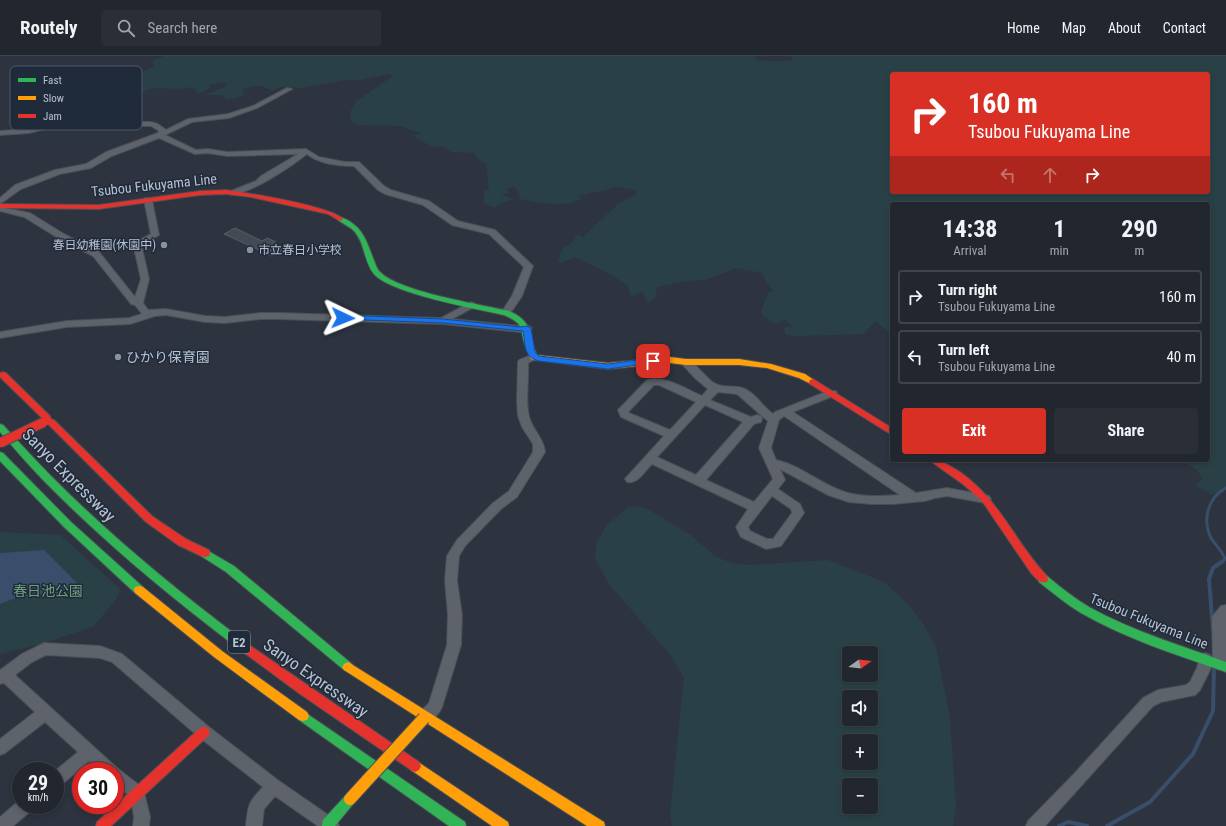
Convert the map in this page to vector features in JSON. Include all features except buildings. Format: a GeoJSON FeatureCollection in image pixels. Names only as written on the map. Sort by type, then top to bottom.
{"type":"FeatureCollection","features":[{"type":"Feature","properties":{"kind":"main road","name":"Tsubou Fukuyama Line"},"geometry":{"type":"LineString","coordinates":[[0,207],[99,207],[217,192],[251,195],[330,213],[358,231],[373,267],[378,274],[387,280],[422,293],[506,313],[518,318],[527,328]]}},
{"type":"Feature","properties":{"kind":"main road"},"geometry":{"type":"LineString","coordinates":[[527,328],[529,348],[534,357],[608,366],[659,360],[686,362],[738,362],[768,366],[802,376],[832,393],[890,431]]}},
{"type":"Feature","properties":{"kind":"main road"},"geometry":{"type":"LineString","coordinates":[[2,373],[46,418],[45,422]]}},
{"type":"Feature","properties":{"kind":"main road"},"geometry":{"type":"LineString","coordinates":[[0,443],[45,422],[51,422],[149,519],[182,542],[212,556],[230,569],[350,669],[424,718],[599,826]]}},
{"type":"Feature","properties":{"kind":"main road","name":"Sanyo Expressway"},"geometry":{"type":"LineString","coordinates":[[0,427],[18,448],[85,516],[132,559],[195,609],[255,655],[503,826]]}},
{"type":"Feature","properties":{"kind":"main road","name":"E2"},"geometry":{"type":"LineString","coordinates":[[0,455],[68,526],[179,622],[239,670],[460,826]]}},
{"type":"Feature","properties":{"kind":"main road","name":"Tsubou Fukuyama Line"},"geometry":{"type":"LineString","coordinates":[[937,462],[970,485],[985,499],[1028,562],[1051,587],[1071,604],[1093,616],[1121,628],[1215,663]]}},
{"type":"Feature","properties":{"kind":"main road"},"geometry":{"type":"LineString","coordinates":[[329,825],[350,799],[424,718]]}},
{"type":"Feature","properties":{"kind":"main road"},"geometry":{"type":"LineString","coordinates":[[102,826],[204,732]]}},
{"type":"Feature","properties":{"kind":"street"},"geometry":{"type":"LineString","coordinates":[[0,202],[18,187],[58,172],[88,166],[108,154],[176,128],[190,120],[229,116],[255,107],[289,89]]}},
{"type":"Feature","properties":{"kind":"street"},"geometry":{"type":"LineString","coordinates":[[142,124],[156,125],[163,131],[161,134],[163,138],[195,152],[208,151],[228,154],[306,151],[310,152],[314,158],[345,164],[356,164],[388,192],[426,203],[455,223],[492,232],[529,266],[519,294],[513,305],[506,313]]}},
{"type":"Feature","properties":{"kind":"street"},"geometry":{"type":"LineString","coordinates":[[0,133],[33,130]]}},
{"type":"Feature","properties":{"kind":"street"},"geometry":{"type":"LineString","coordinates":[[234,193],[259,183],[264,178],[293,161],[306,151]]}},
{"type":"Feature","properties":{"kind":"street"},"geometry":{"type":"LineString","coordinates":[[138,303],[145,279],[138,248],[139,244],[155,235],[148,200]]}},
{"type":"Feature","properties":{"kind":"street"},"geometry":{"type":"LineString","coordinates":[[0,207],[27,215],[61,236],[96,254],[129,297],[134,302],[138,303],[144,312],[166,312],[205,319],[225,320],[260,316],[278,316],[443,321],[520,329],[527,328]]}},
{"type":"Feature","properties":{"kind":"street"},"geometry":{"type":"LineString","coordinates":[[443,321],[471,305]]}},
{"type":"Feature","properties":{"kind":"street"},"geometry":{"type":"LineString","coordinates":[[0,335],[67,324],[130,321],[154,313]]}},
{"type":"Feature","properties":{"kind":"street"},"geometry":{"type":"LineString","coordinates":[[424,718],[435,707],[454,645],[455,615],[451,581],[453,556],[461,543],[476,527],[497,506],[513,494],[539,452],[539,444],[526,425],[521,405],[524,372],[523,362],[534,357]]}},
{"type":"Feature","properties":{"kind":"street"},"geometry":{"type":"LineString","coordinates":[[686,362],[690,368],[715,388],[728,388],[743,392],[771,418]]}},
{"type":"Feature","properties":{"kind":"street"},"geometry":{"type":"LineString","coordinates":[[672,435],[625,415],[623,410],[651,382],[660,382],[750,421],[771,418],[832,393]]}},
{"type":"Feature","properties":{"kind":"street"},"geometry":{"type":"LineString","coordinates":[[631,479],[715,388]]}},
{"type":"Feature","properties":{"kind":"street"},"geometry":{"type":"LineString","coordinates":[[785,412],[914,498]]}},
{"type":"Feature","properties":{"kind":"street"},"geometry":{"type":"LineString","coordinates":[[771,418],[765,448],[779,480],[742,526],[745,534],[766,544],[776,543],[798,513],[796,507],[771,490]]}},
{"type":"Feature","properties":{"kind":"street"},"geometry":{"type":"LineString","coordinates":[[698,481],[750,421]]}},
{"type":"Feature","properties":{"kind":"street"},"geometry":{"type":"LineString","coordinates":[[651,459],[756,508]]}},
{"type":"Feature","properties":{"kind":"street"},"geometry":{"type":"LineString","coordinates":[[771,463],[778,463],[814,483],[840,495],[860,499],[925,497],[934,492],[946,491],[985,499]]}},
{"type":"Feature","properties":{"kind":"street"},"geometry":{"type":"LineString","coordinates":[[1034,826],[1078,780],[1148,702],[1158,696],[1190,691],[1195,686],[1204,668],[1215,663],[1220,617],[1226,610]]}},
{"type":"Feature","properties":{"kind":"street"},"geometry":{"type":"LineString","coordinates":[[101,762],[3,676],[27,658],[44,649],[100,652],[117,658],[204,732],[274,786],[329,825]]}},
{"type":"Feature","properties":{"kind":"street"},"geometry":{"type":"LineString","coordinates":[[0,748],[45,713]]}},
{"type":"Feature","properties":{"kind":"street"},"geometry":{"type":"LineString","coordinates":[[64,773],[89,752]]}},
{"type":"Feature","properties":{"kind":"street"},"geometry":{"type":"LineString","coordinates":[[124,781],[138,793],[142,826]]}},
{"type":"Feature","properties":{"kind":"street"},"geometry":{"type":"LineString","coordinates":[[254,826],[256,806],[274,786]]}},
{"type":"Feature","properties":{"kind":"street"},"geometry":{"type":"LineString","coordinates":[[1,826],[15,814]]}},
{"type":"Feature","properties":{"kind":"green space"},"geometry":{"type":"Polygon","coordinates":[[[164,56],[755,56],[755,59],[767,61],[790,61],[793,57],[792,56],[1226,56],[1226,489],[1212,495],[1195,485],[1203,479],[1197,470],[1184,462],[1210,462],[1210,202],[890,202],[890,334],[876,321],[863,334],[786,335],[784,328],[792,326],[786,320],[775,324],[763,316],[761,311],[768,293],[773,291],[762,273],[737,268],[705,280],[686,281],[657,287],[655,299],[648,303],[642,292],[631,297],[628,286],[612,275],[575,257],[561,263],[558,260],[563,247],[571,244],[578,234],[583,237],[618,204],[636,194],[635,190],[618,187],[578,196],[582,199],[574,202],[551,204],[520,199],[519,193],[514,186],[507,189],[509,193],[501,195],[513,199],[495,207],[484,204],[484,191],[489,189],[486,163],[478,160],[474,153],[451,152],[445,147],[432,146],[419,140],[413,135],[423,134],[400,126],[359,125],[351,121],[350,112],[357,101],[394,75],[388,74],[361,80],[345,80],[300,88],[280,87],[272,91],[262,86],[254,86],[243,89],[243,96],[227,100],[222,95],[206,95],[227,85],[223,82],[210,85],[209,89],[198,94],[194,87],[178,89],[157,88],[142,91],[142,72],[155,66],[152,61],[164,56]]]}},
{"type":"Feature","properties":{"kind":"green space"},"geometry":{"type":"Polygon","coordinates":[[[637,506],[646,508],[692,536],[716,557],[732,563],[750,565],[828,560],[884,582],[909,605],[924,625],[936,647],[950,718],[956,807],[953,826],[672,826],[670,815],[684,677],[670,655],[609,584],[595,559],[596,544],[606,526],[628,507],[637,506]]]}},
{"type":"Feature","properties":{"kind":"green space","name":"春日池公園"},"geometry":{"type":"Polygon","coordinates":[[[0,532],[60,535],[120,589],[117,598],[93,627],[40,644],[0,654],[0,532]]]}},
{"type":"Feature","properties":{"kind":"water"},"geometry":{"type":"Polygon","coordinates":[[[44,550],[78,584],[78,589],[68,593],[25,596],[0,604],[0,553],[44,550]]]}},
{"type":"Feature","properties":{"kind":"waterway"},"geometry":{"type":"LineString","coordinates":[[1223,561],[1225,559],[1208,531],[1207,517],[1211,503],[1215,497],[1226,488]]}},
{"type":"Feature","properties":{"kind":"waterway"},"geometry":{"type":"LineString","coordinates":[[1213,630],[1209,579],[1213,568],[1223,561]]}},
{"type":"Feature","properties":{"kind":"waterway"},"geometry":{"type":"LineString","coordinates":[[1107,826],[1150,802],[1193,754],[1213,711],[1214,668]]}},
{"type":"Feature","properties":{"kind":"waterway"},"geometry":{"type":"LineString","coordinates":[[1059,826],[1068,822],[1087,826]]}},
{"type":"Feature","properties":{"kind":"traffic: fast"},"geometry":{"type":"LineString","coordinates":[[340,219],[358,231],[361,235],[377,273],[400,286],[418,292],[513,316],[519,319],[524,326],[530,348]]}},
{"type":"Feature","properties":{"kind":"traffic: fast"},"geometry":{"type":"LineString","coordinates":[[0,427],[49,480],[122,549],[168,588],[239,643]]}},
{"type":"Feature","properties":{"kind":"traffic: fast"},"geometry":{"type":"LineString","coordinates":[[0,455],[103,558],[139,590]]}},
{"type":"Feature","properties":{"kind":"traffic: fast"},"geometry":{"type":"LineString","coordinates":[[205,553],[230,569],[348,667]]}},
{"type":"Feature","properties":{"kind":"traffic: fast"},"geometry":{"type":"LineString","coordinates":[[1043,579],[1063,596],[1084,610],[1107,622],[1130,632],[1226,667]]}},
{"type":"Feature","properties":{"kind":"traffic: fast"},"geometry":{"type":"LineString","coordinates":[[303,716],[460,826]]}},
{"type":"Feature","properties":{"kind":"traffic: fast"},"geometry":{"type":"LineString","coordinates":[[328,824],[350,799]]}},
{"type":"Feature","properties":{"kind":"traffic: slow"},"geometry":{"type":"LineString","coordinates":[[530,348],[534,357],[608,366],[670,360],[686,362],[739,362],[768,366],[802,376],[813,382]]}},
{"type":"Feature","properties":{"kind":"traffic: slow"},"geometry":{"type":"LineString","coordinates":[[139,590],[218,654],[303,716]]}},
{"type":"Feature","properties":{"kind":"traffic: slow"},"geometry":{"type":"LineString","coordinates":[[348,667],[599,826]]}},
{"type":"Feature","properties":{"kind":"traffic: slow"},"geometry":{"type":"LineString","coordinates":[[350,799],[424,718]]}},
{"type":"Feature","properties":{"kind":"traffic: slow"},"geometry":{"type":"LineString","coordinates":[[415,766],[503,826]]}},
{"type":"Feature","properties":{"kind":"traffic: jam"},"geometry":{"type":"LineString","coordinates":[[0,206],[99,207],[200,193],[226,192],[251,195],[330,213],[340,219]]}},
{"type":"Feature","properties":{"kind":"traffic: jam"},"geometry":{"type":"LineString","coordinates":[[3,375],[47,418],[47,421],[51,422],[149,519],[182,542],[205,553]]}},
{"type":"Feature","properties":{"kind":"traffic: jam"},"geometry":{"type":"LineString","coordinates":[[813,382],[890,431]]}},
{"type":"Feature","properties":{"kind":"traffic: jam"},"geometry":{"type":"LineString","coordinates":[[0,443],[44,422]]}},
{"type":"Feature","properties":{"kind":"traffic: jam"},"geometry":{"type":"LineString","coordinates":[[937,462],[980,493],[993,509],[1027,560],[1043,579]]}},
{"type":"Feature","properties":{"kind":"traffic: jam"},"geometry":{"type":"LineString","coordinates":[[239,643],[304,690],[415,766]]}},
{"type":"Feature","properties":{"kind":"traffic: jam"},"geometry":{"type":"LineString","coordinates":[[102,826],[204,732]]}},
{"type":"Feature","properties":{"kind":"place","name":"春日幼稚園(休園中)"},"geometry":{"type":"Point","coordinates":[164,245]}},
{"type":"Feature","properties":{"kind":"place","name":"市立春日小学校"},"geometry":{"type":"Point","coordinates":[250,250]}},
{"type":"Feature","properties":{"kind":"place","name":"ひかり保育園"},"geometry":{"type":"Point","coordinates":[118,357]}},
{"type":"Feature","properties":{"kind":"route"},"geometry":{"type":"LineString","coordinates":[[343,318],[443,321],[485,324],[520,329],[527,328],[529,348],[534,357],[599,366],[620,366],[653,361]]}}]}
